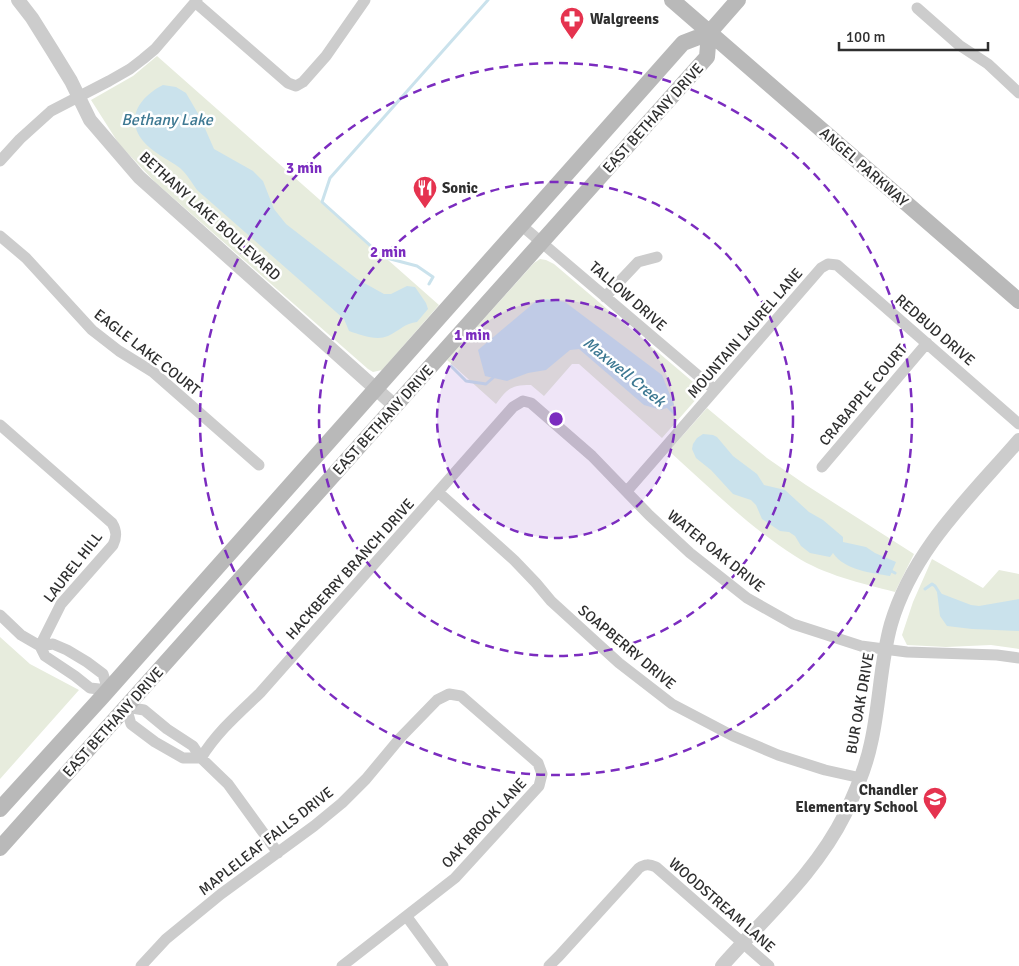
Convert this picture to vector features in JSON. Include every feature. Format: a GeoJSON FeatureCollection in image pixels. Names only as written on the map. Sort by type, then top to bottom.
{"type":"FeatureCollection","features":[{"type":"Feature","properties":{"kind":"main road","name":"ANGEL PARKWAY"},"geometry":{"type":"LineString","coordinates":[[672,0],[1019,301]]}},
{"type":"Feature","properties":{"kind":"main road"},"geometry":{"type":"LineString","coordinates":[[709,33],[738,0]]}},
{"type":"Feature","properties":{"kind":"main road","name":"EAST BETHANY DRIVE"},"geometry":{"type":"LineString","coordinates":[[0,809],[683,43],[709,33],[707,57],[0,848]]}},
{"type":"Feature","properties":{"kind":"main road"},"geometry":{"type":"LineString","coordinates":[[108,690],[126,707]]}},
{"type":"Feature","properties":{"kind":"street","name":"BETHANY LAKE BOULEVARD"},"geometry":{"type":"LineString","coordinates":[[18,0],[52,50],[90,120],[139,177],[395,406]]}},
{"type":"Feature","properties":{"kind":"street"},"geometry":{"type":"LineString","coordinates":[[0,161],[20,138],[51,111],[130,69],[143,59],[155,49],[196,1],[288,83],[296,86],[304,82],[326,56],[365,0]]}},
{"type":"Feature","properties":{"kind":"street"},"geometry":{"type":"LineString","coordinates":[[917,8],[952,40],[988,64],[1019,93]]}},
{"type":"Feature","properties":{"kind":"street","name":"TALLOW DRIVE"},"geometry":{"type":"LineString","coordinates":[[521,225],[714,390]]}},
{"type":"Feature","properties":{"kind":"street","name":"EAGLE LAKE COURT"},"geometry":{"type":"LineString","coordinates":[[0,236],[26,258],[92,330],[119,352],[153,372],[259,465]]}},
{"type":"Feature","properties":{"kind":"street"},"geometry":{"type":"LineString","coordinates":[[605,297],[638,262],[657,257]]}},
{"type":"Feature","properties":{"kind":"street","name":"REDBUD DRIVE"},"geometry":{"type":"LineString","coordinates":[[828,264],[837,265],[1019,424]]}},
{"type":"Feature","properties":{"kind":"street","name":"MOUNTAIN LAUREL LANE"},"geometry":{"type":"LineString","coordinates":[[627,491],[821,268],[828,264]]}},
{"type":"Feature","properties":{"kind":"street","name":"CRABAPPLE COURT"},"geometry":{"type":"LineString","coordinates":[[822,467],[927,343]]}},
{"type":"Feature","properties":{"kind":"street","name":"WATER OAK DRIVE"},"geometry":{"type":"LineString","coordinates":[[523,401],[531,403],[592,456],[649,515],[690,553],[747,598],[793,624],[861,646],[886,650],[997,655],[1019,658]]}},
{"type":"Feature","properties":{"kind":"street","name":"HACKBERRY BRANCH DRIVE"},"geometry":{"type":"LineString","coordinates":[[200,758],[224,726],[260,693],[516,404],[523,401]]}},
{"type":"Feature","properties":{"kind":"street","name":"LAUREL HILL"},"geometry":{"type":"LineString","coordinates":[[0,425],[112,523],[116,534],[113,545],[61,604],[40,646]]}},
{"type":"Feature","properties":{"kind":"street","name":"BUR OAK DRIVE"},"geometry":{"type":"LineString","coordinates":[[722,966],[788,894],[817,859],[835,833],[861,778],[871,743],[891,624],[899,601],[918,562],[945,524],[1019,440]]}},
{"type":"Feature","properties":{"kind":"street","name":"SOAPBERRY DRIVE"},"geometry":{"type":"LineString","coordinates":[[438,492],[514,560],[551,601],[619,663],[672,704],[733,736],[778,755],[825,770],[861,778]]}},
{"type":"Feature","properties":{"kind":"street"},"geometry":{"type":"LineString","coordinates":[[0,615],[22,635],[40,646],[45,656],[90,688],[108,690],[103,674],[87,662],[53,644],[40,646]]}},
{"type":"Feature","properties":{"kind":"street","name":"MAPLELEAF FALLS DRIVE"},"geometry":{"type":"LineString","coordinates":[[141,966],[166,939],[221,894],[314,826],[342,803],[437,700],[449,694]]}},
{"type":"Feature","properties":{"kind":"street","name":"OAK BROOK LANE"},"geometry":{"type":"LineString","coordinates":[[342,966],[455,878],[542,780],[541,768],[538,763],[461,696],[449,694]]}},
{"type":"Feature","properties":{"kind":"street"},"geometry":{"type":"LineString","coordinates":[[200,758],[184,758],[155,742],[131,724],[126,707],[144,710],[167,729],[193,746],[200,758],[228,784],[278,853]]}},
{"type":"Feature","properties":{"kind":"street","name":"WOODSTREAM LANE"},"geometry":{"type":"LineString","coordinates":[[548,966],[560,956],[639,868],[650,865],[656,867],[769,966]]}},
{"type":"Feature","properties":{"kind":"street"},"geometry":{"type":"LineString","coordinates":[[407,917],[443,966]]}},
{"type":"Feature","properties":{"kind":"shaded area"},"geometry":{"type":"Polygon","coordinates":[[[157,56],[439,305],[382,370],[373,372],[368,369],[155,182],[119,144],[91,100],[133,76],[157,56]]]}},
{"type":"Feature","properties":{"kind":"shaded area"},"geometry":{"type":"Polygon","coordinates":[[[540,259],[554,264],[699,387],[699,396],[662,438],[579,364],[572,364],[544,396],[531,385],[519,386],[510,388],[496,404],[447,360],[534,263],[540,259]]]}},
{"type":"Feature","properties":{"kind":"shaded area"},"geometry":{"type":"Polygon","coordinates":[[[707,408],[767,458],[914,554],[895,592],[856,582],[806,563],[745,520],[669,451],[707,408]]]}},
{"type":"Feature","properties":{"kind":"shaded area"},"geometry":{"type":"Polygon","coordinates":[[[932,559],[983,588],[999,570],[1019,574],[1019,649],[991,645],[946,647],[907,645],[902,635],[913,602],[932,559]]]}},
{"type":"Feature","properties":{"kind":"shaded area"},"geometry":{"type":"Polygon","coordinates":[[[0,637],[30,664],[79,690],[0,779],[0,637]]]}},
{"type":"Feature","properties":{"kind":"water","name":"Bethany Lake"},"geometry":{"type":"Polygon","coordinates":[[[163,85],[176,87],[186,93],[200,117],[214,149],[253,171],[263,181],[274,209],[286,224],[357,279],[384,294],[391,294],[407,286],[415,287],[428,309],[417,322],[409,324],[388,336],[379,338],[368,337],[349,331],[344,319],[197,190],[180,168],[147,145],[138,132],[135,116],[142,101],[163,85]]]}},
{"type":"Feature","properties":{"kind":"water"},"geometry":{"type":"Polygon","coordinates":[[[547,299],[565,302],[662,375],[674,405],[661,410],[644,405],[579,349],[570,350],[546,370],[528,373],[507,381],[485,376],[478,350],[535,302],[547,299]]]}},
{"type":"Feature","properties":{"kind":"water"},"geometry":{"type":"Polygon","coordinates":[[[703,434],[717,437],[733,456],[757,474],[764,485],[785,490],[809,512],[823,520],[843,537],[843,542],[866,547],[896,562],[890,576],[851,567],[838,559],[833,553],[830,557],[810,553],[801,546],[795,536],[789,532],[780,531],[762,519],[756,505],[751,500],[733,494],[711,470],[696,458],[692,449],[693,444],[703,434]]]}},
{"type":"Feature","properties":{"kind":"water"},"geometry":{"type":"Polygon","coordinates":[[[937,592],[971,605],[979,606],[1019,599],[1019,631],[947,626],[940,616],[937,592]]]}},
{"type":"Feature","properties":{"kind":"waterway"},"geometry":{"type":"LineString","coordinates":[[429,284],[433,277],[417,266],[383,257],[322,202],[330,178],[488,0]]}},
{"type":"Feature","properties":{"kind":"waterway","name":"Maxwell Creek"},"geometry":{"type":"LineString","coordinates":[[451,366],[466,381],[486,384],[495,376]]}},
{"type":"Feature","properties":{"kind":"waterway","name":"Maxwell Creek"},"geometry":{"type":"LineString","coordinates":[[666,405],[674,413]]}},
{"type":"Feature","properties":{"kind":"waterway","name":"Maxwell Creek"},"geometry":{"type":"LineString","coordinates":[[889,570],[895,573]]}},
{"type":"Feature","properties":{"kind":"waterway","name":"Maxwell Creek"},"geometry":{"type":"LineString","coordinates":[[925,589],[932,584],[940,594]]}},
{"type":"Feature","properties":{"kind":"place","name":"Walgreens"},"geometry":{"type":"Point","coordinates":[572,40]}},
{"type":"Feature","properties":{"kind":"place","name":"Sonic"},"geometry":{"type":"Point","coordinates":[425,209]}},
{"type":"Feature","properties":{"kind":"place","name":"Chandler Elementary School"},"geometry":{"type":"Point","coordinates":[935,820]}}]}
